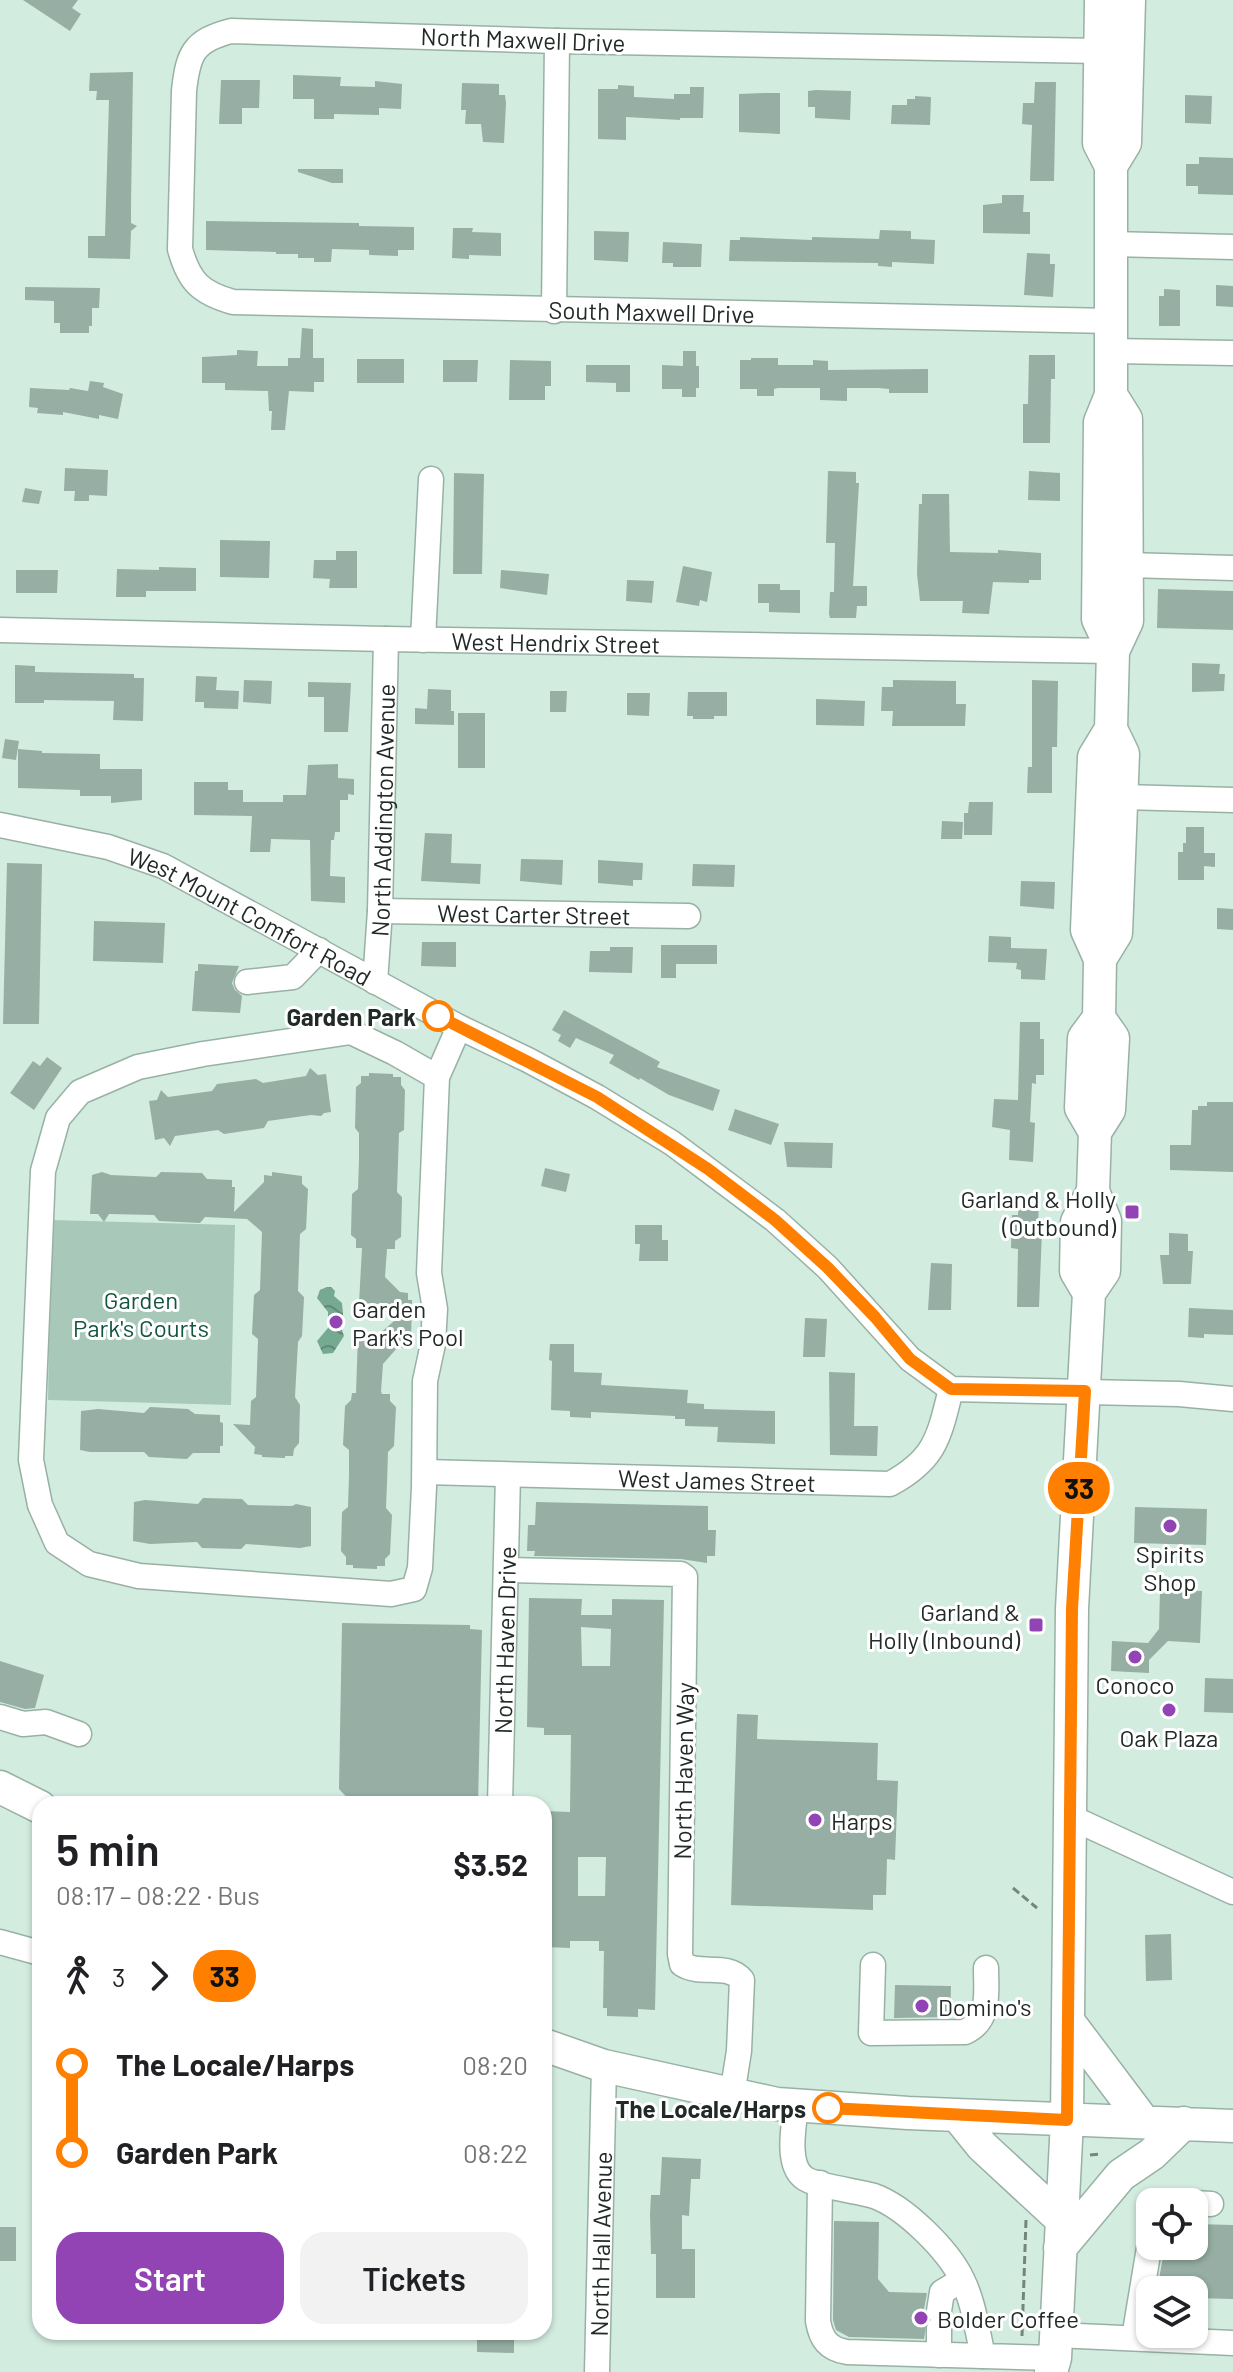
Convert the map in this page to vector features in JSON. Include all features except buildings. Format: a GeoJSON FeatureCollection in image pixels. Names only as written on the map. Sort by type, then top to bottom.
{"type":"FeatureCollection","features":[{"type":"Feature","properties":{"kind":"main road"},"geometry":{"type":"LineString","coordinates":[[1101,0],[1099,143],[1111,166],[1111,395],[1100,422],[1098,619],[1113,651]]}},
{"type":"Feature","properties":{"kind":"main road"},"geometry":{"type":"LineString","coordinates":[[1111,166],[1125,143],[1129,0]]}},
{"type":"Feature","properties":{"kind":"main road"},"geometry":{"type":"LineString","coordinates":[[1100,959],[1116,933],[1123,754],[1111,729],[1113,651],[1127,621],[1126,419],[1111,395]]}},
{"type":"Feature","properties":{"kind":"main road"},"geometry":{"type":"LineString","coordinates":[[1055,2359],[1067,2120],[1072,1609],[1089,1293],[1104,1271],[1105,1221],[1093,1191],[1095,1132],[1081,1108],[1084,1038],[1099,1018],[1100,959],[1087,930],[1094,757],[1111,729]]}},
{"type":"Feature","properties":{"kind":"main road"},"geometry":{"type":"LineString","coordinates":[[0,1787],[32,1803]]}},
{"type":"Feature","properties":{"kind":"main road"},"geometry":{"type":"LineString","coordinates":[[1068,2021],[1144,2122]]}},
{"type":"Feature","properties":{"kind":"main road"},"geometry":{"type":"LineString","coordinates":[[552,2048],[604,2066],[796,2106],[1233,2126]]}},
{"type":"Feature","properties":{"kind":"main road"},"geometry":{"type":"LineString","coordinates":[[957,2115],[1061,2234]]}},
{"type":"Feature","properties":{"kind":"main road"},"geometry":{"type":"LineString","coordinates":[[1061,2234],[1121,2175],[1152,2154],[1184,2123]]}},
{"type":"Feature","properties":{"kind":"street","name":"North Maxwell Drive"},"geometry":{"type":"LineString","coordinates":[[198,286],[185,269],[180,249],[184,91],[193,51],[209,36],[231,31],[557,41],[1100,51]]}},
{"type":"Feature","properties":{"kind":"street"},"geometry":{"type":"LineString","coordinates":[[554,311],[557,41]]}},
{"type":"Feature","properties":{"kind":"street"},"geometry":{"type":"LineString","coordinates":[[1111,244],[1233,247]]}},
{"type":"Feature","properties":{"kind":"street","name":"South Maxwell Drive"},"geometry":{"type":"LineString","coordinates":[[198,286],[214,297],[233,302],[554,311],[1111,336],[1233,353]]}},
{"type":"Feature","properties":{"kind":"street"},"geometry":{"type":"LineString","coordinates":[[423,640],[431,479]]}},
{"type":"Feature","properties":{"kind":"street"},"geometry":{"type":"LineString","coordinates":[[1127,565],[1233,568]]}},
{"type":"Feature","properties":{"kind":"street","name":"West Hendrix Street"},"geometry":{"type":"LineString","coordinates":[[0,630],[1113,651]]}},
{"type":"Feature","properties":{"kind":"street","name":"North Addington Avenue"},"geometry":{"type":"LineString","coordinates":[[375,982],[380,911],[386,639]]}},
{"type":"Feature","properties":{"kind":"street"},"geometry":{"type":"LineString","coordinates":[[1122,797],[1233,800]]}},
{"type":"Feature","properties":{"kind":"street","name":"West Mount Comfort Road"},"geometry":{"type":"LineString","coordinates":[[0,825],[108,847],[163,866],[459,1027],[597,1097],[672,1143],[775,1220],[828,1268],[910,1359],[951,1389]]}},
{"type":"Feature","properties":{"kind":"street","name":"West Carter Street"},"geometry":{"type":"LineString","coordinates":[[380,911],[688,916]]}},
{"type":"Feature","properties":{"kind":"street"},"geometry":{"type":"LineString","coordinates":[[247,982],[293,977],[319,950]]}},
{"type":"Feature","properties":{"kind":"street"},"geometry":{"type":"LineString","coordinates":[[437,1077],[351,1032],[138,1067],[80,1092],[58,1118],[43,1171],[31,1460],[40,1505],[57,1543],[89,1564],[139,1576],[391,1594],[414,1589],[420,1568],[425,1472],[425,1381],[433,1344],[435,1309],[429,1273],[437,1077],[459,1027]]}},
{"type":"Feature","properties":{"kind":"street"},"geometry":{"type":"LineString","coordinates":[[951,1389],[1179,1394],[1233,1399]]}},
{"type":"Feature","properties":{"kind":"street","name":"West James Street"},"geometry":{"type":"LineString","coordinates":[[425,1472],[890,1484],[907,1475],[928,1456],[943,1420],[951,1389]]}},
{"type":"Feature","properties":{"kind":"street","name":"North Haven Drive"},"geometry":{"type":"LineString","coordinates":[[500,1796],[508,1475]]}},
{"type":"Feature","properties":{"kind":"street","name":"North Haven Way"},"geometry":{"type":"LineString","coordinates":[[506,1570],[681,1574],[685,1577],[680,1954],[682,1964],[690,1969],[727,1971],[737,1974],[742,1980],[739,2051],[732,2095]]}},
{"type":"Feature","properties":{"kind":"street"},"geometry":{"type":"LineString","coordinates":[[0,1717],[23,1724],[46,1722],[79,1734]]}},
{"type":"Feature","properties":{"kind":"street"},"geometry":{"type":"LineString","coordinates":[[1070,1817],[1233,1892]]}},
{"type":"Feature","properties":{"kind":"street"},"geometry":{"type":"LineString","coordinates":[[0,1942],[32,1951]]}},
{"type":"Feature","properties":{"kind":"street"},"geometry":{"type":"LineString","coordinates":[[873,1965],[871,2033],[965,2032],[976,2027],[985,2010],[986,1968]]}},
{"type":"Feature","properties":{"kind":"street","name":"North Hall Avenue"},"geometry":{"type":"LineString","coordinates":[[597,2372],[604,2066]]}},
{"type":"Feature","properties":{"kind":"street"},"geometry":{"type":"LineString","coordinates":[[796,2106],[793,2128],[796,2166],[801,2176],[877,2197],[898,2208],[929,2236],[962,2280],[972,2305],[983,2356]]}},
{"type":"Feature","properties":{"kind":"street"},"geometry":{"type":"LineString","coordinates":[[820,2183],[818,2321],[823,2340],[837,2350],[1055,2359],[1134,2338],[1233,2343]]}},
{"type":"Feature","properties":{"kind":"street"},"geometry":{"type":"LineString","coordinates":[[1134,2338],[1147,2260]]}},
{"type":"Feature","properties":{"kind":"street"},"geometry":{"type":"LineString","coordinates":[[939,2355],[942,2292],[962,2280]]}},
{"type":"Feature","properties":{"kind":"path"},"geometry":{"type":"LineString","coordinates":[[1013,1888],[1037,1908]]}},
{"type":"Feature","properties":{"kind":"path"},"geometry":{"type":"LineString","coordinates":[[1090,2155],[1101,2154],[1101,2146]]}},
{"type":"Feature","properties":{"kind":"path"},"geometry":{"type":"LineString","coordinates":[[1021,2357],[1027,2210]]}},
{"type":"Feature","properties":{"kind":"green space","name":"Garden Park's Courts"},"geometry":{"type":"Polygon","coordinates":[[[51,1220],[235,1225],[231,1405],[48,1400],[51,1220]]]}},
{"type":"Feature","properties":{"kind":"water","name":"Garden Park's Pool"},"geometry":{"type":"Polygon","coordinates":[[[327,1287],[335,1291],[334,1296],[342,1303],[344,1325],[341,1327],[344,1336],[333,1353],[323,1354],[317,1341],[328,1328],[328,1312],[317,1298],[320,1290],[327,1287]]]}},
{"type":"Feature","properties":{"kind":"bus line","name":"33"},"geometry":{"type":"LineString","coordinates":[[438,1016],[597,1097],[672,1143],[741,1192],[828,1268],[910,1359],[951,1389],[1085,1391],[1072,1609],[1067,2120],[828,2108]]}},
{"type":"Feature","properties":{"kind":"place","name":"Garden Park"},"geometry":{"type":"Point","coordinates":[438,1016]}},
{"type":"Feature","properties":{"kind":"place","name":"Garland & Holly (Outbound)"},"geometry":{"type":"Point","coordinates":[1132,1212]}},
{"type":"Feature","properties":{"kind":"place","name":"Garden Park's Pool"},"geometry":{"type":"Point","coordinates":[336,1322]}},
{"type":"Feature","properties":{"kind":"place","name":"Spirits Shop"},"geometry":{"type":"Point","coordinates":[1170,1526]}},
{"type":"Feature","properties":{"kind":"place","name":"Garland & Holly (Inbound)"},"geometry":{"type":"Point","coordinates":[1036,1625]}},
{"type":"Feature","properties":{"kind":"place","name":"Conoco"},"geometry":{"type":"Point","coordinates":[1135,1657]}},
{"type":"Feature","properties":{"kind":"place","name":"Oak Plaza"},"geometry":{"type":"Point","coordinates":[1169,1710]}},
{"type":"Feature","properties":{"kind":"place","name":"Harps"},"geometry":{"type":"Point","coordinates":[815,1820]}},
{"type":"Feature","properties":{"kind":"place","name":"Domino's"},"geometry":{"type":"Point","coordinates":[922,2006]}},
{"type":"Feature","properties":{"kind":"place","name":"The Locale/Harps"},"geometry":{"type":"Point","coordinates":[828,2108]}},
{"type":"Feature","properties":{"kind":"place","name":"Bolder Coffee"},"geometry":{"type":"Point","coordinates":[921,2318]}}]}
